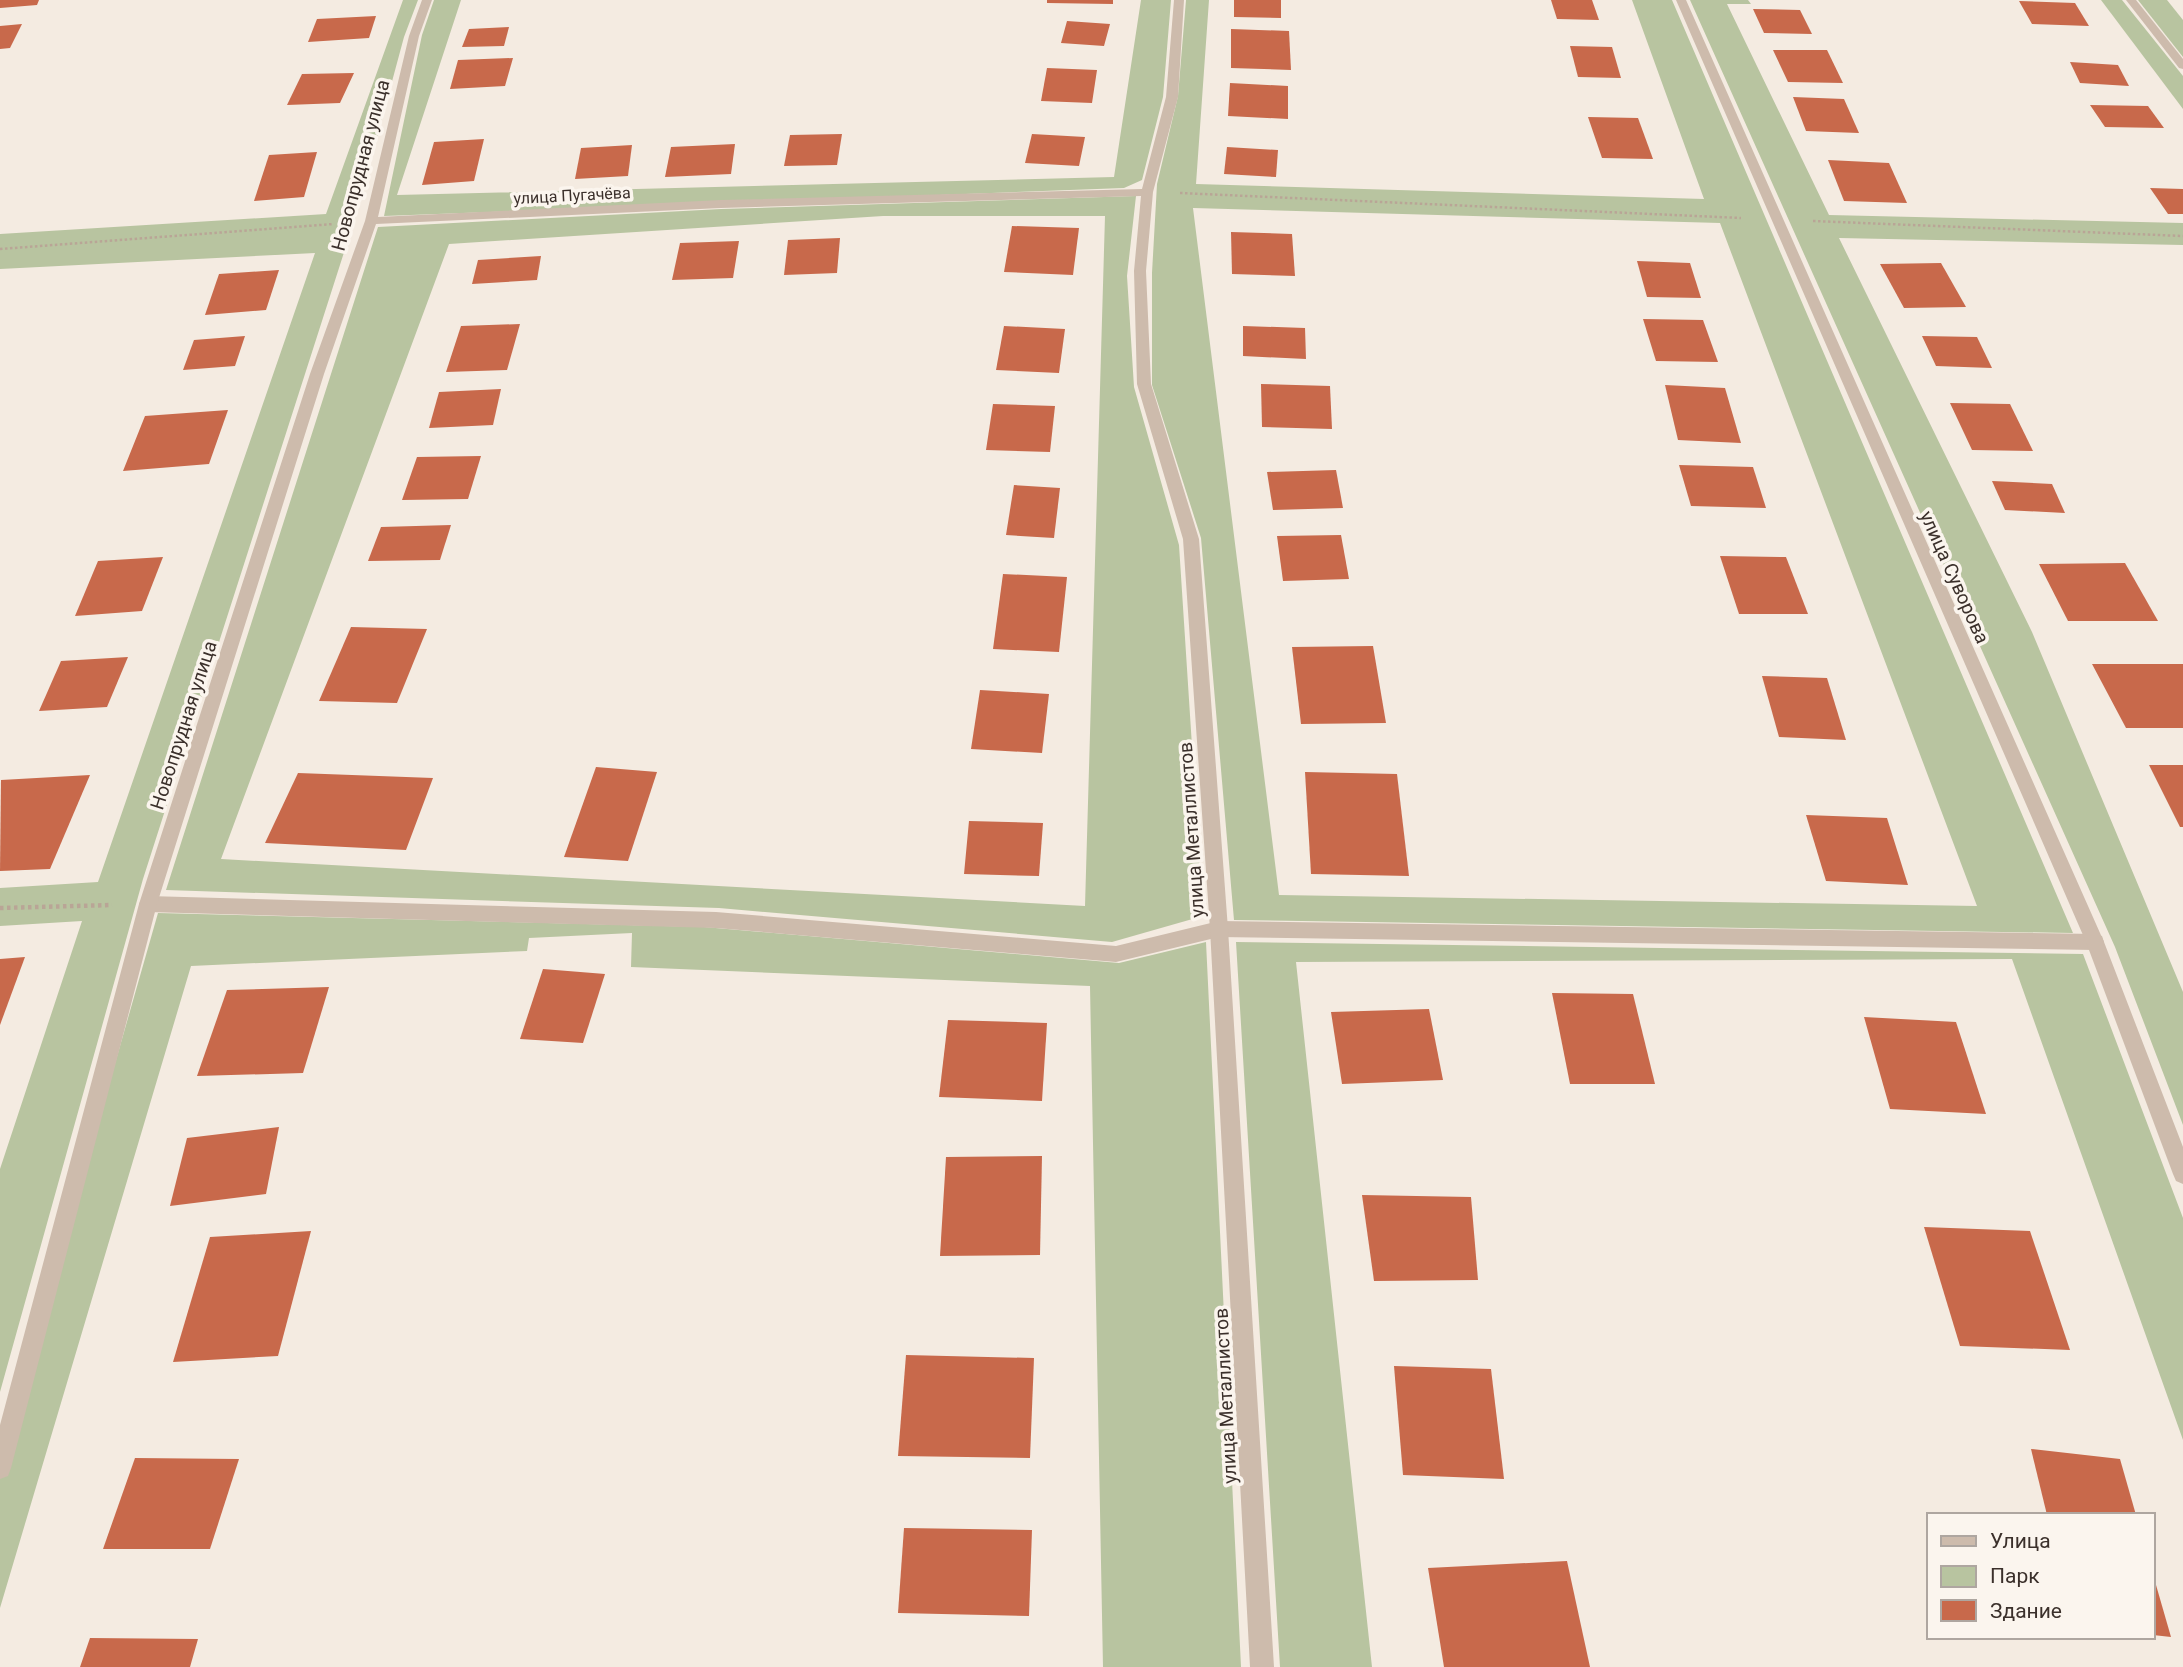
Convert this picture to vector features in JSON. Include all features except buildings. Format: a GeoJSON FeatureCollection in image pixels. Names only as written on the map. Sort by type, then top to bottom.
{"type":"FeatureCollection","features":[{"type":"Feature","properties":{"kind":"street","name":"Новопрудная улица"},"geometry":{"type":"LineString","coordinates":[[0,1468],[148,904],[317,374],[371,221],[414,36],[427,0]]}},
{"type":"Feature","properties":{"kind":"street","name":"улица Металлистов"},"geometry":{"type":"LineString","coordinates":[[1180,0],[1172,97],[1147,192],[1140,271],[1144,384],[1191,539],[1219,929],[1262,1667]]}},
{"type":"Feature","properties":{"kind":"street","name":"улица Суворова"},"geometry":{"type":"LineString","coordinates":[[1681,0],[2095,942],[2183,1174]]}},
{"type":"Feature","properties":{"kind":"street"},"geometry":{"type":"LineString","coordinates":[[2131,0],[2183,66]]}},
{"type":"Feature","properties":{"kind":"street","name":"улица Пугачёва"},"geometry":{"type":"LineString","coordinates":[[371,221],[721,204],[1147,192]]}},
{"type":"Feature","properties":{"kind":"street"},"geometry":{"type":"LineString","coordinates":[[148,904],[716,920],[1116,954],[1219,929],[2095,942]]}},
{"type":"Feature","properties":{"kind":"path"},"geometry":{"type":"LineString","coordinates":[[1147,192],[2183,236]]}},
{"type":"Feature","properties":{"kind":"path"},"geometry":{"type":"LineString","coordinates":[[0,249],[371,221]]}},
{"type":"Feature","properties":{"kind":"path"},"geometry":{"type":"LineString","coordinates":[[0,908],[148,904]]}},
{"type":"Feature","properties":{"kind":"green space"},"geometry":{"type":"Polygon","coordinates":[[[403,0],[418,0],[404,37],[356,215],[143,879],[0,1392],[0,1169],[82,921],[0,926],[0,888],[98,882],[315,253],[0,269],[0,234],[326,214],[403,0]]]}},
{"type":"Feature","properties":{"kind":"green space"},"geometry":{"type":"Polygon","coordinates":[[[434,0],[461,0],[397,195],[1114,177],[1141,0],[1171,0],[1163,97],[1142,180],[1124,188],[384,216],[422,35],[434,0]]]}},
{"type":"Feature","properties":{"kind":"green space"},"geometry":{"type":"Polygon","coordinates":[[[1186,0],[1209,0],[1196,184],[1704,199],[1632,0],[1672,0],[2073,933],[1234,920],[1201,538],[1152,385],[1152,273],[1157,184],[1178,96],[1186,0]],[[1193,208],[1279,895],[1977,906],[1720,223],[1193,208]]]}},
{"type":"Feature","properties":{"kind":"green space"},"geometry":{"type":"Polygon","coordinates":[[[1690,0],[1748,0],[1751,4],[1727,4],[1829,215],[2183,223],[2183,245],[1839,238],[2032,632],[2183,992],[2183,1125],[2115,947],[1690,0]]]}},
{"type":"Feature","properties":{"kind":"green space"},"geometry":{"type":"Polygon","coordinates":[[[2101,0],[2122,0],[2183,76],[2183,109],[2101,0]]]}},
{"type":"Feature","properties":{"kind":"green space"},"geometry":{"type":"Polygon","coordinates":[[[2138,0],[2167,0],[2183,20],[2183,57],[2138,0]]]}},
{"type":"Feature","properties":{"kind":"green space"},"geometry":{"type":"Polygon","coordinates":[[[1136,196],[1127,276],[1134,387],[1179,545],[1203,916],[1112,942],[719,908],[166,890],[378,227],[721,209],[1136,196]],[[883,216],[449,244],[221,859],[1085,906],[1105,216],[883,216]]]}},
{"type":"Feature","properties":{"kind":"green space"},"geometry":{"type":"Polygon","coordinates":[[[158,913],[704,927],[1119,963],[1206,942],[1241,1667],[1103,1667],[1090,986],[631,967],[632,933],[529,938],[527,951],[191,966],[0,1608],[0,1466],[158,913]]]}},
{"type":"Feature","properties":{"kind":"green space"},"geometry":{"type":"Polygon","coordinates":[[[1236,942],[2083,954],[2183,1218],[2183,1440],[2012,959],[1296,962],[1372,1667],[1280,1667],[1236,942]]]}}]}
